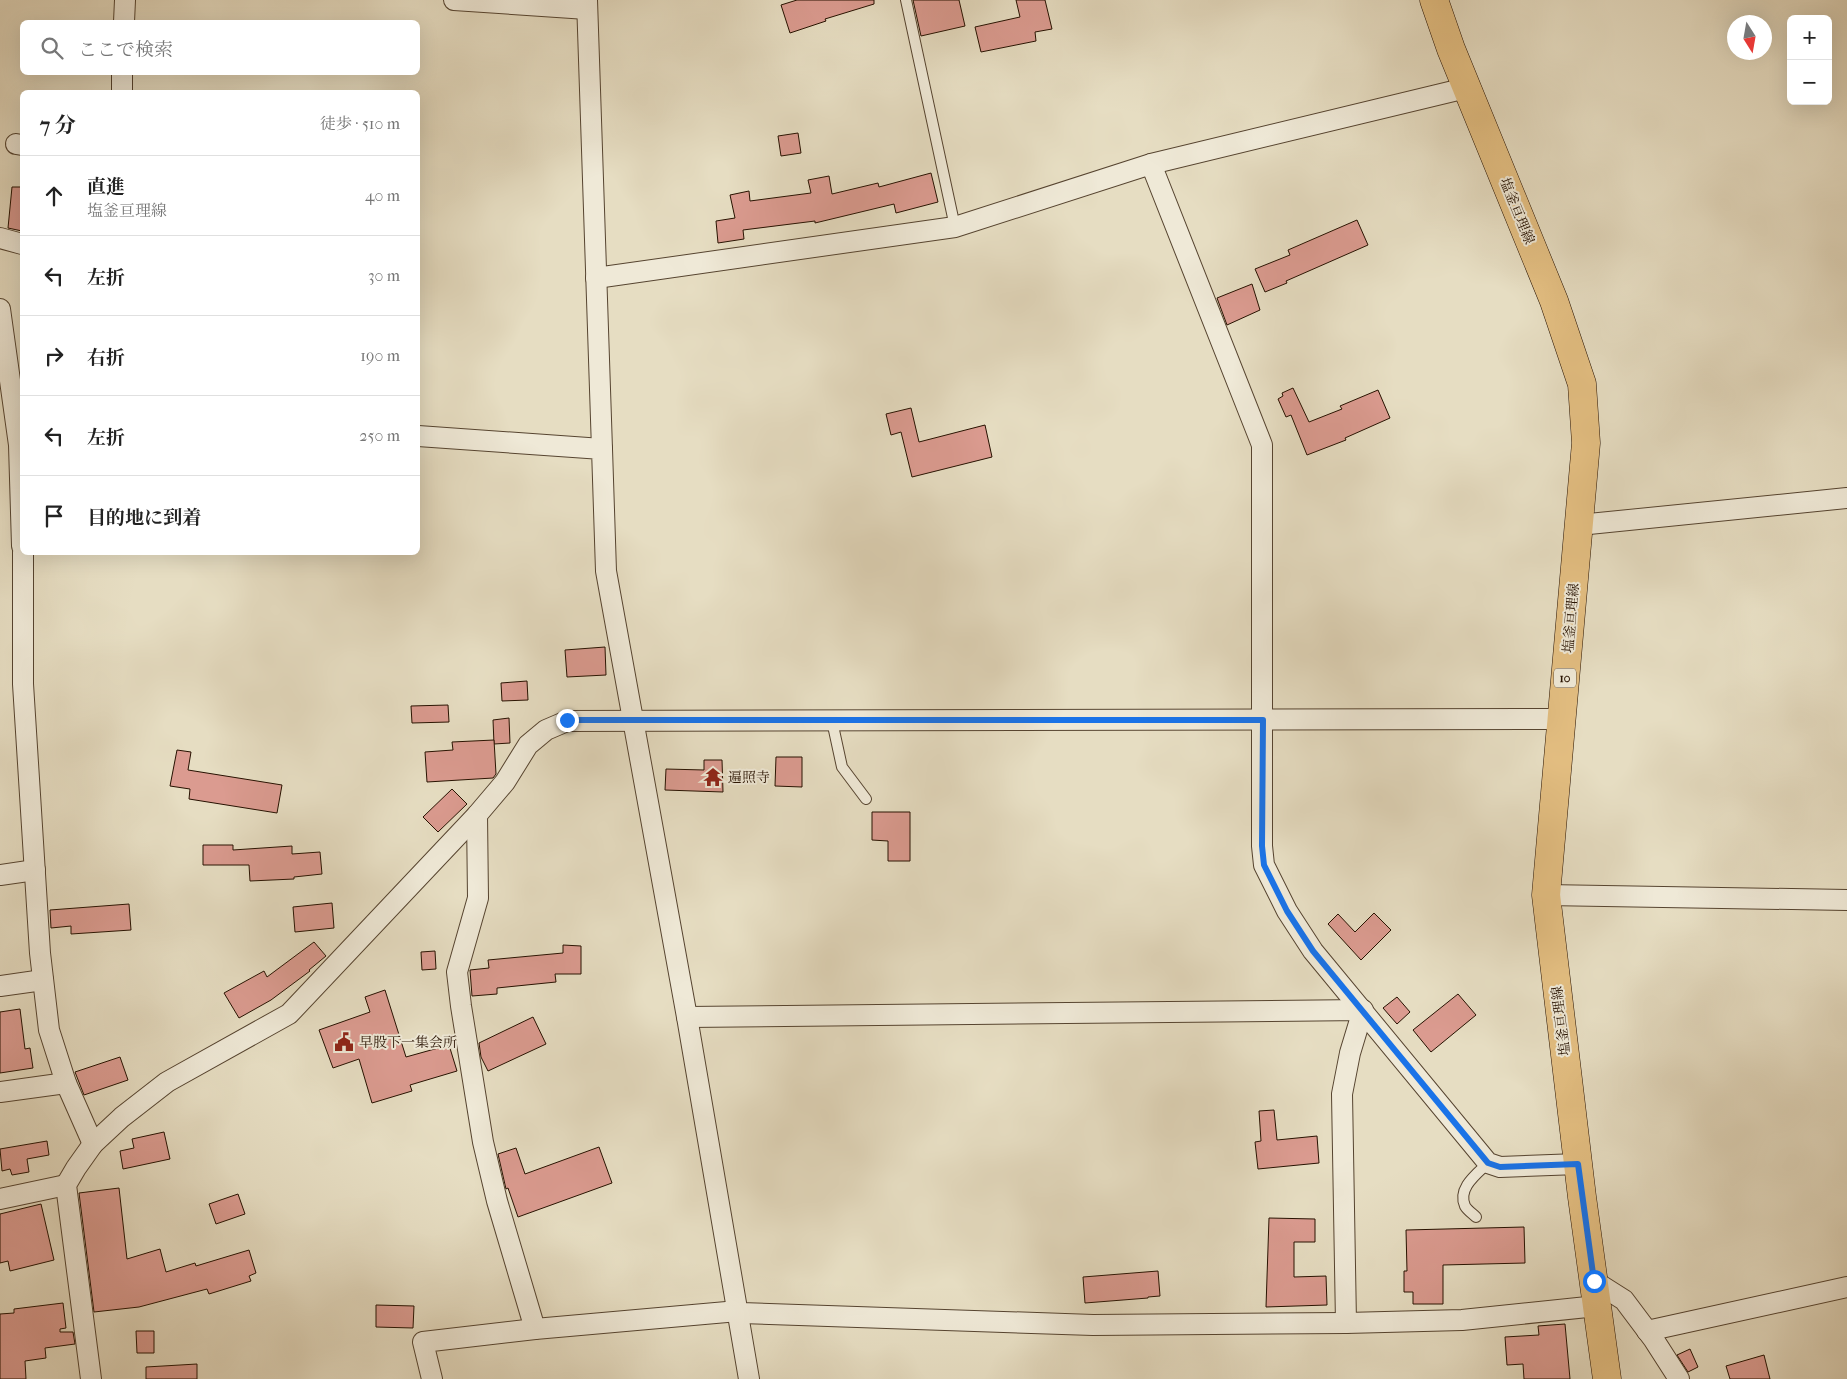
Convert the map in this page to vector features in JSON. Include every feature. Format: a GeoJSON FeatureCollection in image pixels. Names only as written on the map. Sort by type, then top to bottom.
{"type":"FeatureCollection","features":[{"type":"Feature","properties":{"kind":"main road","name":"塩釜亘理線"},"geometry":{"type":"LineString","coordinates":[[1434,0],[1466,88],[1554,301],[1582,384],[1586,442],[1546,894],[1578,1164],[1607,1379]]}},
{"type":"Feature","properties":{"kind":"street"},"geometry":{"type":"LineString","coordinates":[[124,20],[125,0]]}},
{"type":"Feature","properties":{"kind":"street"},"geometry":{"type":"LineString","coordinates":[[454,0],[587,4],[606,571],[687,1016],[749,1379]]}},
{"type":"Feature","properties":{"kind":"street"},"geometry":{"type":"LineString","coordinates":[[122,75],[122,90]]}},
{"type":"Feature","properties":{"kind":"street"},"geometry":{"type":"LineString","coordinates":[[596,278],[955,227],[1151,164],[1466,88]]}},
{"type":"Feature","properties":{"kind":"street"},"geometry":{"type":"LineString","coordinates":[[1151,164],[1262,445],[1262,846],[1264,865],[1287,911],[1313,951],[1488,1163],[1500,1167],[1578,1164]]}},
{"type":"Feature","properties":{"kind":"street"},"geometry":{"type":"LineString","coordinates":[[0,238],[20,243]]}},
{"type":"Feature","properties":{"kind":"street"},"geometry":{"type":"LineString","coordinates":[[0,309],[19,444],[20,478]]}},
{"type":"Feature","properties":{"kind":"street"},"geometry":{"type":"LineString","coordinates":[[420,436],[602,449]]}},
{"type":"Feature","properties":{"kind":"street"},"geometry":{"type":"LineString","coordinates":[[1579,525],[1847,498]]}},
{"type":"Feature","properties":{"kind":"street"},"geometry":{"type":"LineString","coordinates":[[23,555],[23,684],[43,980],[49,1030],[66,1083],[94,1144]]}},
{"type":"Feature","properties":{"kind":"street"},"geometry":{"type":"LineString","coordinates":[[91,1379],[66,1185],[76,1168],[94,1144],[122,1117],[167,1082],[289,1014],[477,815],[505,782],[528,745],[546,730],[567,720],[1562,719]]}},
{"type":"Feature","properties":{"kind":"street"},"geometry":{"type":"LineString","coordinates":[[477,815],[478,898],[457,972],[480,1124],[491,1176],[507,1237],[535,1328]]}},
{"type":"Feature","properties":{"kind":"street"},"geometry":{"type":"LineString","coordinates":[[0,875],[36,870]]}},
{"type":"Feature","properties":{"kind":"street"},"geometry":{"type":"LineString","coordinates":[[1546,894],[1847,900]]}},
{"type":"Feature","properties":{"kind":"street"},"geometry":{"type":"LineString","coordinates":[[0,986],[43,980]]}},
{"type":"Feature","properties":{"kind":"street"},"geometry":{"type":"LineString","coordinates":[[687,1016],[1363,1010]]}},
{"type":"Feature","properties":{"kind":"street"},"geometry":{"type":"LineString","coordinates":[[1346,1323],[1342,1094],[1350,1053],[1363,1010]]}},
{"type":"Feature","properties":{"kind":"street"},"geometry":{"type":"LineString","coordinates":[[0,1092],[66,1083]]}},
{"type":"Feature","properties":{"kind":"street"},"geometry":{"type":"LineString","coordinates":[[0,1199],[66,1185]]}},
{"type":"Feature","properties":{"kind":"street"},"geometry":{"type":"LineString","coordinates":[[1647,1331],[1847,1287]]}},
{"type":"Feature","properties":{"kind":"street"},"geometry":{"type":"LineString","coordinates":[[432,1379],[423,1342],[535,1328],[738,1311],[742,1314],[1093,1325],[1346,1323],[1462,1320],[1596,1294],[1624,1300],[1679,1379]]}},
{"type":"Feature","properties":{"kind":"lane"},"geometry":{"type":"LineString","coordinates":[[906,0],[955,227]]}},
{"type":"Feature","properties":{"kind":"lane"},"geometry":{"type":"LineString","coordinates":[[832,721],[842,767],[866,798]]}},
{"type":"Feature","properties":{"kind":"lane"},"geometry":{"type":"LineString","coordinates":[[1476,1217],[1465,1206],[1463,1193],[1468,1184],[1488,1163]]}},
{"type":"Feature","properties":{"kind":"building"},"geometry":{"type":"Polygon","coordinates":[[[797,0],[874,0],[874,4],[825,19],[826,21],[790,33],[781,5],[797,0]]]}},
{"type":"Feature","properties":{"kind":"building"},"geometry":{"type":"Polygon","coordinates":[[[913,0],[959,0],[965,26],[921,36],[913,0]]]}},
{"type":"Feature","properties":{"kind":"building"},"geometry":{"type":"Polygon","coordinates":[[[1016,0],[1045,0],[1052,29],[1035,32],[1036,41],[981,52],[975,27],[1020,17],[1016,0]]]}},
{"type":"Feature","properties":{"kind":"building"},"geometry":{"type":"Polygon","coordinates":[[[798,133],[801,153],[781,156],[778,136],[798,133]]]}},
{"type":"Feature","properties":{"kind":"building"},"geometry":{"type":"Polygon","coordinates":[[[931,173],[938,202],[896,213],[894,204],[815,223],[815,221],[743,230],[744,239],[718,243],[716,221],[735,218],[730,195],[749,191],[750,201],[811,193],[808,180],[829,176],[832,194],[878,183],[879,187],[931,173]]]}},
{"type":"Feature","properties":{"kind":"building"},"geometry":{"type":"Polygon","coordinates":[[[12,187],[20,187],[20,231],[8,228],[12,187]]]}},
{"type":"Feature","properties":{"kind":"building"},"geometry":{"type":"Polygon","coordinates":[[[1357,220],[1368,245],[1265,292],[1255,269],[1290,255],[1288,250],[1357,220]]]}},
{"type":"Feature","properties":{"kind":"building"},"geometry":{"type":"Polygon","coordinates":[[[1252,284],[1260,310],[1227,325],[1217,298],[1252,284]]]}},
{"type":"Feature","properties":{"kind":"building"},"geometry":{"type":"Polygon","coordinates":[[[1293,388],[1309,422],[1342,409],[1340,406],[1378,390],[1390,418],[1345,438],[1346,440],[1307,455],[1291,415],[1286,417],[1278,399],[1283,396],[1282,393],[1293,388]]]}},
{"type":"Feature","properties":{"kind":"building"},"geometry":{"type":"Polygon","coordinates":[[[911,408],[919,442],[985,425],[992,457],[912,477],[901,432],[891,435],[886,414],[911,408]]]}},
{"type":"Feature","properties":{"kind":"building"},"geometry":{"type":"Polygon","coordinates":[[[605,647],[606,675],[567,677],[565,650],[605,647]]]}},
{"type":"Feature","properties":{"kind":"building"},"geometry":{"type":"Polygon","coordinates":[[[527,681],[528,700],[502,701],[501,683],[527,681]]]}},
{"type":"Feature","properties":{"kind":"building"},"geometry":{"type":"Polygon","coordinates":[[[448,705],[449,722],[412,723],[411,706],[448,705]]]}},
{"type":"Feature","properties":{"kind":"building"},"geometry":{"type":"Polygon","coordinates":[[[509,718],[510,743],[494,744],[493,720],[509,718]]]}},
{"type":"Feature","properties":{"kind":"building"},"geometry":{"type":"Polygon","coordinates":[[[494,740],[496,774],[493,778],[427,782],[425,752],[453,750],[452,742],[494,740]]]}},
{"type":"Feature","properties":{"kind":"building"},"geometry":{"type":"Polygon","coordinates":[[[177,750],[191,752],[188,770],[282,785],[277,813],[189,799],[190,789],[170,786],[177,750]]]}},
{"type":"Feature","properties":{"kind":"building"},"geometry":{"type":"Polygon","coordinates":[[[776,757],[802,757],[802,787],[775,786],[776,757]]]}},
{"type":"Feature","properties":{"kind":"building"},"geometry":{"type":"Polygon","coordinates":[[[704,760],[722,760],[723,792],[665,790],[666,769],[704,770],[704,760]]]}},
{"type":"Feature","properties":{"kind":"building"},"geometry":{"type":"Polygon","coordinates":[[[452,789],[467,804],[438,832],[423,817],[452,789]]]}},
{"type":"Feature","properties":{"kind":"building"},"geometry":{"type":"Polygon","coordinates":[[[872,812],[910,812],[910,861],[888,861],[888,841],[872,840],[872,812]]]}},
{"type":"Feature","properties":{"kind":"building"},"geometry":{"type":"Polygon","coordinates":[[[203,845],[233,845],[233,850],[292,846],[292,854],[320,852],[322,874],[294,877],[294,879],[250,881],[249,865],[203,865],[203,845]]]}},
{"type":"Feature","properties":{"kind":"building"},"geometry":{"type":"Polygon","coordinates":[[[332,903],[334,928],[295,932],[293,907],[332,903]]]}},
{"type":"Feature","properties":{"kind":"building"},"geometry":{"type":"Polygon","coordinates":[[[129,904],[131,930],[71,934],[71,926],[51,928],[50,910],[129,904]]]}},
{"type":"Feature","properties":{"kind":"building"},"geometry":{"type":"Polygon","coordinates":[[[1374,913],[1391,930],[1361,960],[1328,924],[1338,914],[1355,932],[1374,913]]]}},
{"type":"Feature","properties":{"kind":"building"},"geometry":{"type":"Polygon","coordinates":[[[314,942],[326,956],[310,971],[271,1000],[239,1018],[224,993],[264,971],[267,977],[314,942]]]}},
{"type":"Feature","properties":{"kind":"building"},"geometry":{"type":"Polygon","coordinates":[[[563,945],[581,946],[581,974],[555,974],[556,982],[497,988],[497,994],[472,996],[470,970],[489,968],[488,960],[563,953],[563,945]]]}},
{"type":"Feature","properties":{"kind":"building"},"geometry":{"type":"Polygon","coordinates":[[[435,951],[436,969],[422,970],[421,952],[435,951]]]}},
{"type":"Feature","properties":{"kind":"building"},"geometry":{"type":"Polygon","coordinates":[[[385,990],[406,1057],[449,1045],[457,1071],[410,1085],[412,1091],[372,1103],[359,1059],[333,1068],[319,1030],[370,1012],[365,997],[385,990]]]}},
{"type":"Feature","properties":{"kind":"building"},"geometry":{"type":"Polygon","coordinates":[[[1458,994],[1476,1015],[1431,1052],[1413,1030],[1458,994]]]}},
{"type":"Feature","properties":{"kind":"building"},"geometry":{"type":"Polygon","coordinates":[[[1397,997],[1410,1012],[1397,1024],[1383,1008],[1397,997]]]}},
{"type":"Feature","properties":{"kind":"building"},"geometry":{"type":"Polygon","coordinates":[[[20,1009],[25,1049],[30,1048],[33,1068],[0,1073],[0,1012],[20,1009]]]}},
{"type":"Feature","properties":{"kind":"building"},"geometry":{"type":"Polygon","coordinates":[[[533,1017],[546,1044],[488,1071],[481,1057],[479,1043],[533,1017]]]}},
{"type":"Feature","properties":{"kind":"building"},"geometry":{"type":"Polygon","coordinates":[[[120,1057],[128,1080],[84,1095],[75,1072],[120,1057]]]}},
{"type":"Feature","properties":{"kind":"building"},"geometry":{"type":"Polygon","coordinates":[[[1274,1110],[1277,1140],[1317,1136],[1319,1163],[1258,1169],[1255,1142],[1261,1141],[1259,1111],[1274,1110]]]}},
{"type":"Feature","properties":{"kind":"building"},"geometry":{"type":"Polygon","coordinates":[[[164,1132],[170,1159],[123,1169],[120,1151],[134,1148],[132,1139],[164,1132]]]}},
{"type":"Feature","properties":{"kind":"building"},"geometry":{"type":"Polygon","coordinates":[[[47,1141],[49,1155],[27,1159],[29,1172],[12,1175],[10,1169],[2,1171],[0,1149],[47,1141]]]}},
{"type":"Feature","properties":{"kind":"building"},"geometry":{"type":"Polygon","coordinates":[[[599,1147],[612,1183],[518,1217],[508,1188],[506,1189],[498,1154],[516,1148],[525,1174],[599,1147]]]}},
{"type":"Feature","properties":{"kind":"building"},"geometry":{"type":"Polygon","coordinates":[[[119,1188],[127,1259],[160,1249],[166,1272],[195,1263],[196,1266],[249,1250],[256,1273],[249,1276],[251,1281],[209,1294],[207,1289],[139,1307],[94,1312],[79,1193],[119,1188]]]}},
{"type":"Feature","properties":{"kind":"building"},"geometry":{"type":"Polygon","coordinates":[[[238,1194],[245,1214],[216,1224],[209,1204],[238,1194]]]}},
{"type":"Feature","properties":{"kind":"building"},"geometry":{"type":"Polygon","coordinates":[[[41,1204],[54,1260],[10,1271],[8,1261],[0,1263],[0,1214],[41,1204]]]}},
{"type":"Feature","properties":{"kind":"building"},"geometry":{"type":"Polygon","coordinates":[[[1269,1218],[1315,1219],[1315,1242],[1294,1242],[1294,1277],[1326,1276],[1327,1305],[1266,1307],[1269,1218]]]}},
{"type":"Feature","properties":{"kind":"building"},"geometry":{"type":"Polygon","coordinates":[[[1524,1227],[1525,1263],[1443,1265],[1443,1304],[1413,1304],[1413,1292],[1404,1292],[1404,1271],[1407,1271],[1406,1230],[1524,1227]]]}},
{"type":"Feature","properties":{"kind":"building"},"geometry":{"type":"Polygon","coordinates":[[[1158,1271],[1160,1296],[1085,1303],[1083,1277],[1158,1271]]]}},
{"type":"Feature","properties":{"kind":"building"},"geometry":{"type":"Polygon","coordinates":[[[63,1303],[66,1328],[60,1329],[60,1332],[73,1332],[75,1344],[45,1348],[46,1358],[25,1361],[26,1379],[0,1379],[0,1314],[14,1313],[14,1309],[63,1303]]]}},
{"type":"Feature","properties":{"kind":"building"},"geometry":{"type":"Polygon","coordinates":[[[376,1305],[414,1306],[413,1328],[376,1327],[376,1305]]]}},
{"type":"Feature","properties":{"kind":"building"},"geometry":{"type":"Polygon","coordinates":[[[1565,1324],[1570,1379],[1524,1379],[1523,1364],[1507,1365],[1505,1337],[1539,1335],[1538,1326],[1565,1324]]]}},
{"type":"Feature","properties":{"kind":"building"},"geometry":{"type":"Polygon","coordinates":[[[136,1331],[154,1331],[154,1353],[137,1353],[136,1331]]]}},
{"type":"Feature","properties":{"kind":"building"},"geometry":{"type":"Polygon","coordinates":[[[1690,1349],[1698,1367],[1688,1372],[1677,1355],[1690,1349]]]}},
{"type":"Feature","properties":{"kind":"building"},"geometry":{"type":"Polygon","coordinates":[[[1764,1355],[1770,1379],[1730,1379],[1726,1366],[1764,1355]]]}},
{"type":"Feature","properties":{"kind":"building"},"geometry":{"type":"Polygon","coordinates":[[[197,1364],[197,1379],[146,1379],[146,1367],[197,1364]]]}},
{"type":"Feature","properties":{"kind":"place","name":"遍照寺"},"geometry":{"type":"Point","coordinates":[713,777]}},
{"type":"Feature","properties":{"kind":"place","name":"早股下一集会所"},"geometry":{"type":"Point","coordinates":[344,1042]}},
{"type":"Feature","properties":{"kind":"route"},"geometry":{"type":"LineString","coordinates":[[567,720],[1263,720],[1262,846],[1264,865],[1287,911],[1313,951],[1488,1163],[1500,1167],[1578,1164],[1594,1281]]}}]}
